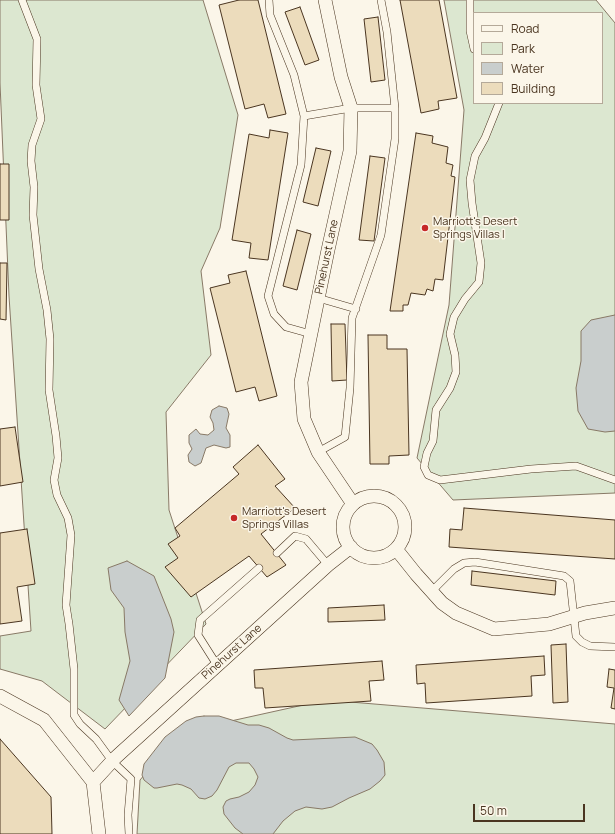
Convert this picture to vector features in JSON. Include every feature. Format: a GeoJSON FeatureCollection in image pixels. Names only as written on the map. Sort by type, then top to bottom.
{"type":"FeatureCollection","features":[{"type":"Feature","properties":{"kind":"street","name":"Pinehurst Lane"},"geometry":{"type":"LineString","coordinates":[[325,0],[341,77],[351,108],[350,151],[301,382],[304,419],[318,452],[353,504]]}},
{"type":"Feature","properties":{"kind":"street"},"geometry":{"type":"LineString","coordinates":[[370,496],[389,499],[397,505],[402,513],[405,523],[405,532],[402,542],[396,549],[387,555],[378,558],[358,554],[351,547],[343,530],[347,511],[353,504],[361,498],[370,496]]}},
{"type":"Feature","properties":{"kind":"street","name":"Pinehurst Lane"},"geometry":{"type":"LineString","coordinates":[[93,782],[114,759],[217,665],[328,565],[351,547]]}},
{"type":"Feature","properties":{"kind":"street"},"geometry":{"type":"LineString","coordinates":[[396,549],[442,603],[456,612],[494,629],[549,624],[585,613],[615,608]]}},
{"type":"Feature","properties":{"kind":"street"},"geometry":{"type":"LineString","coordinates":[[0,696],[44,720],[93,782],[99,834]]}},
{"type":"Feature","properties":{"kind":"lane"},"geometry":{"type":"LineString","coordinates":[[22,0],[37,39],[36,85],[41,119],[32,145],[31,160],[34,187],[33,215],[39,270],[47,310],[50,339],[49,390],[58,458],[54,480],[57,495],[68,518],[71,536],[66,605],[74,669],[74,715],[80,724],[96,739],[131,778],[128,815],[129,834]]}},
{"type":"Feature","properties":{"kind":"lane"},"geometry":{"type":"LineString","coordinates":[[269,0],[270,15],[294,75],[304,116],[301,165],[268,296],[274,314],[286,327],[311,334]]}},
{"type":"Feature","properties":{"kind":"lane"},"geometry":{"type":"LineString","coordinates":[[318,452],[345,436],[350,388],[352,318],[381,235],[396,139],[395,108],[387,32],[381,0]]}},
{"type":"Feature","properties":{"kind":"lane"},"geometry":{"type":"LineString","coordinates":[[470,0],[470,31],[473,45]]}},
{"type":"Feature","properties":{"kind":"lane"},"geometry":{"type":"LineString","coordinates":[[498,104],[486,138],[475,156],[470,180],[481,263],[479,282],[465,299],[454,317],[450,334],[456,372],[450,388],[436,410],[433,441],[424,467],[428,475],[440,480],[531,469],[576,466],[615,480]]}},
{"type":"Feature","properties":{"kind":"lane"},"geometry":{"type":"LineString","coordinates":[[304,116],[351,108],[395,108]]}},
{"type":"Feature","properties":{"kind":"lane"},"geometry":{"type":"LineString","coordinates":[[318,298],[356,309]]}},
{"type":"Feature","properties":{"kind":"lane"},"geometry":{"type":"LineString","coordinates":[[277,553],[295,536],[306,539],[328,565]]}},
{"type":"Feature","properties":{"kind":"lane"},"geometry":{"type":"LineString","coordinates":[[432,591],[454,569],[464,563],[475,562],[564,576],[570,581],[576,636],[582,642],[590,646],[615,647]]}},
{"type":"Feature","properties":{"kind":"lane"},"geometry":{"type":"LineString","coordinates":[[217,665],[198,634],[200,620],[260,568]]}},
{"type":"Feature","properties":{"kind":"green space"},"geometry":{"type":"Polygon","coordinates":[[[0,0],[203,0],[238,115],[220,228],[201,271],[211,355],[166,412],[169,510],[206,624],[105,729],[42,681],[0,669],[0,636],[31,631],[9,296],[0,83],[0,0]]]}},
{"type":"Feature","properties":{"kind":"green space"},"geometry":{"type":"Polygon","coordinates":[[[444,0],[596,0],[615,23],[615,493],[453,500],[417,458],[449,305],[464,110],[444,0]]]}},
{"type":"Feature","properties":{"kind":"green space"},"geometry":{"type":"Polygon","coordinates":[[[326,700],[615,724],[615,834],[137,834],[140,780],[181,732],[326,700]]]}},
{"type":"Feature","properties":{"kind":"water"},"geometry":{"type":"Polygon","coordinates":[[[615,315],[615,431],[605,432],[588,429],[578,411],[576,388],[581,361],[581,331],[591,320],[615,315]]]}},
{"type":"Feature","properties":{"kind":"water"},"geometry":{"type":"Polygon","coordinates":[[[219,406],[227,408],[229,414],[226,428],[230,435],[230,447],[226,448],[214,445],[206,448],[201,463],[195,466],[189,462],[188,455],[192,449],[189,443],[189,435],[196,429],[200,434],[208,435],[214,430],[210,417],[212,410],[219,406]]]}},
{"type":"Feature","properties":{"kind":"water"},"geometry":{"type":"Polygon","coordinates":[[[127,561],[154,576],[171,619],[174,632],[165,678],[129,716],[119,700],[130,661],[125,632],[124,608],[111,590],[108,568],[127,561]]]}},
{"type":"Feature","properties":{"kind":"water"},"geometry":{"type":"Polygon","coordinates":[[[204,716],[219,716],[248,725],[259,725],[269,728],[293,740],[355,737],[372,744],[377,750],[384,762],[385,775],[370,789],[332,807],[322,809],[306,807],[295,811],[283,821],[273,834],[243,834],[235,828],[224,814],[223,807],[226,801],[249,792],[255,785],[258,777],[249,763],[236,763],[229,767],[217,790],[212,796],[205,799],[199,798],[191,789],[182,785],[177,784],[154,788],[144,780],[142,775],[144,764],[165,737],[186,721],[204,716]]]}},
{"type":"Feature","properties":{"kind":"building"},"geometry":{"type":"Polygon","coordinates":[[[239,0],[258,0],[286,114],[268,118],[264,104],[245,109],[219,5],[239,0]]]}},
{"type":"Feature","properties":{"kind":"building"},"geometry":{"type":"Polygon","coordinates":[[[400,0],[439,0],[457,98],[438,101],[439,109],[421,113],[400,0]]]}},
{"type":"Feature","properties":{"kind":"building"},"geometry":{"type":"Polygon","coordinates":[[[300,7],[319,60],[305,65],[285,12],[300,7]]]}},
{"type":"Feature","properties":{"kind":"building"},"geometry":{"type":"Polygon","coordinates":[[[378,17],[385,80],[371,82],[364,19],[378,17]]]}},
{"type":"Feature","properties":{"kind":"building"},"geometry":{"type":"Polygon","coordinates":[[[270,130],[288,133],[268,260],[249,258],[251,243],[232,240],[249,134],[269,138],[270,130]]]}},
{"type":"Feature","properties":{"kind":"building","name":"Marriott's Desert Springs Villas I"},"geometry":{"type":"Polygon","coordinates":[[[416,133],[433,136],[432,143],[448,147],[446,163],[453,165],[451,176],[455,177],[443,280],[435,279],[433,291],[427,289],[425,295],[411,293],[408,305],[403,305],[403,311],[390,311],[416,133]]]}},
{"type":"Feature","properties":{"kind":"building"},"geometry":{"type":"Polygon","coordinates":[[[316,148],[331,151],[318,206],[303,202],[316,148]]]}},
{"type":"Feature","properties":{"kind":"building"},"geometry":{"type":"Polygon","coordinates":[[[370,156],[385,158],[374,241],[359,240],[370,156]]]}},
{"type":"Feature","properties":{"kind":"building"},"geometry":{"type":"Polygon","coordinates":[[[0,164],[9,164],[9,220],[0,220],[0,164]]]}},
{"type":"Feature","properties":{"kind":"building"},"geometry":{"type":"Polygon","coordinates":[[[297,230],[311,234],[297,290],[283,286],[297,230]]]}},
{"type":"Feature","properties":{"kind":"building"},"geometry":{"type":"Polygon","coordinates":[[[0,263],[7,263],[6,320],[0,319],[0,263]]]}},
{"type":"Feature","properties":{"kind":"building"},"geometry":{"type":"Polygon","coordinates":[[[246,271],[277,396],[259,401],[255,387],[236,392],[210,288],[230,283],[228,275],[246,271]]]}},
{"type":"Feature","properties":{"kind":"building"},"geometry":{"type":"Polygon","coordinates":[[[331,324],[345,324],[347,380],[332,381],[331,324]]]}},
{"type":"Feature","properties":{"kind":"building"},"geometry":{"type":"Polygon","coordinates":[[[368,335],[387,335],[387,349],[407,349],[409,455],[389,456],[389,464],[370,464],[368,335]]]}},
{"type":"Feature","properties":{"kind":"building"},"geometry":{"type":"Polygon","coordinates":[[[15,427],[23,482],[0,486],[0,429],[15,427]]]}},
{"type":"Feature","properties":{"kind":"building","name":"Marriott's Desert Springs Villas"},"geometry":{"type":"Polygon","coordinates":[[[258,445],[285,479],[275,486],[295,508],[261,534],[286,565],[267,577],[249,556],[191,597],[165,567],[178,558],[168,544],[180,536],[175,528],[239,474],[233,467],[258,445]]]}},
{"type":"Feature","properties":{"kind":"building"},"geometry":{"type":"Polygon","coordinates":[[[464,508],[615,520],[615,559],[449,547],[450,529],[462,530],[464,508]]]}},
{"type":"Feature","properties":{"kind":"building"},"geometry":{"type":"Polygon","coordinates":[[[27,529],[35,584],[17,587],[22,621],[0,624],[0,533],[27,529]]]}},
{"type":"Feature","properties":{"kind":"building"},"geometry":{"type":"Polygon","coordinates":[[[472,571],[556,581],[555,595],[471,585],[472,571]]]}},
{"type":"Feature","properties":{"kind":"building"},"geometry":{"type":"Polygon","coordinates":[[[384,605],[385,620],[328,622],[328,608],[384,605]]]}},
{"type":"Feature","properties":{"kind":"building"},"geometry":{"type":"Polygon","coordinates":[[[566,644],[568,702],[553,703],[551,645],[566,644]]]}},
{"type":"Feature","properties":{"kind":"building"},"geometry":{"type":"Polygon","coordinates":[[[544,656],[545,675],[531,676],[532,696],[426,703],[425,683],[417,684],[416,665],[544,656]]]}},
{"type":"Feature","properties":{"kind":"building"},"geometry":{"type":"Polygon","coordinates":[[[382,661],[384,680],[369,681],[371,701],[265,708],[263,688],[255,688],[254,670],[382,661]]]}},
{"type":"Feature","properties":{"kind":"building"},"geometry":{"type":"Polygon","coordinates":[[[609,669],[615,670],[615,709],[611,708],[614,688],[607,687],[609,669]]]}},
{"type":"Feature","properties":{"kind":"building"},"geometry":{"type":"Polygon","coordinates":[[[0,739],[51,797],[52,834],[0,834],[0,739]]]}},
{"type":"Feature","properties":{"kind":"place","name":"Marriott's Desert Springs Villas I"},"geometry":{"type":"Point","coordinates":[425,228]}},
{"type":"Feature","properties":{"kind":"place","name":"Marriott's Desert Springs Villas"},"geometry":{"type":"Point","coordinates":[234,518]}}]}
